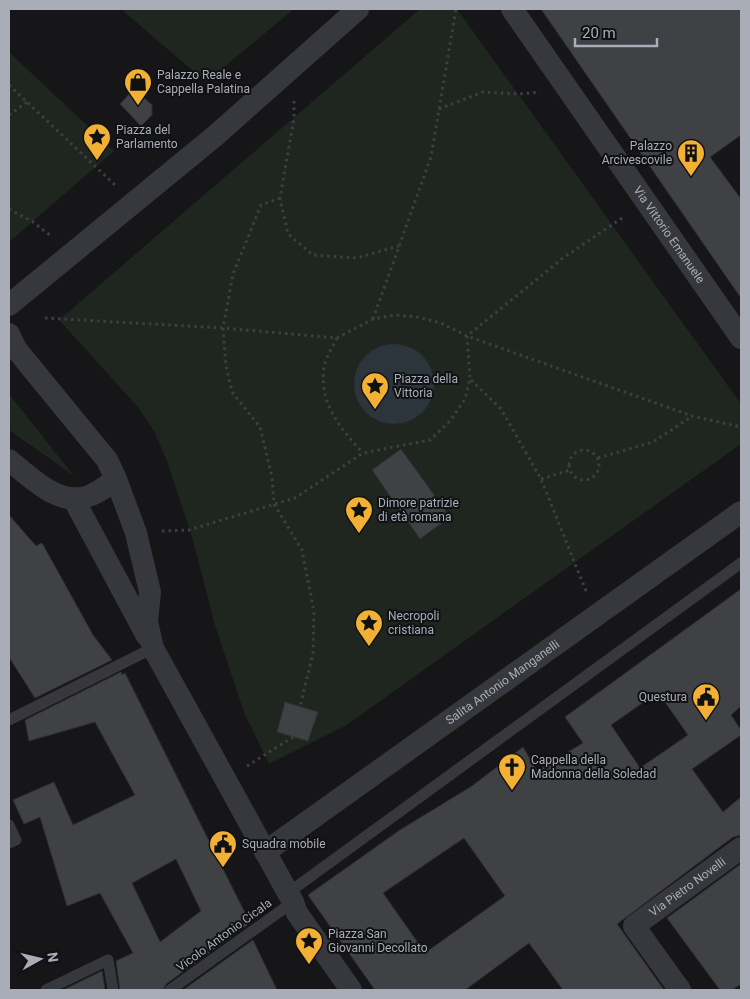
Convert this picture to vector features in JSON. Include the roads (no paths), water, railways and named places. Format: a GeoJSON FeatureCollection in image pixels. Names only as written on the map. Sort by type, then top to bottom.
{"type":"FeatureCollection","features":[{"type":"Feature","properties":{"kind":"street"},"geometry":{"type":"LineString","coordinates":[[9,305],[215,136],[358,9]]}},
{"type":"Feature","properties":{"kind":"street","name":"Via Vittorio Emanuele"},"geometry":{"type":"LineString","coordinates":[[512,9],[741,338]]}},
{"type":"Feature","properties":{"kind":"street"},"geometry":{"type":"LineString","coordinates":[[9,334],[16,349],[107,460],[116,479],[136,533],[150,592],[147,622],[153,648]]}},
{"type":"Feature","properties":{"kind":"street"},"geometry":{"type":"LineString","coordinates":[[9,460],[57,495],[73,498],[86,498],[100,491],[116,479]]}},
{"type":"Feature","properties":{"kind":"street"},"geometry":{"type":"LineString","coordinates":[[73,498],[224,780],[293,902],[351,990]]}},
{"type":"Feature","properties":{"kind":"street","name":"Salita Antonio Manganelli"},"geometry":{"type":"LineString","coordinates":[[265,852],[741,512]]}},
{"type":"Feature","properties":{"kind":"street","name":"Via Pietro Novelli"},"geometry":{"type":"LineString","coordinates":[[680,990],[634,926],[741,848]]}},
{"type":"Feature","properties":{"kind":"lane","name":"Vicolo Antonio Cicala"},"geometry":{"type":"LineString","coordinates":[[170,990],[293,902],[741,563]]}},
{"type":"Feature","properties":{"kind":"lane"},"geometry":{"type":"LineString","coordinates":[[9,720],[153,648]]}},
{"type":"Feature","properties":{"kind":"lane"},"geometry":{"type":"LineString","coordinates":[[9,825],[12,841]]}},
{"type":"Feature","properties":{"kind":"lane"},"geometry":{"type":"LineString","coordinates":[[46,990],[108,960],[113,990]]}},
{"type":"Feature","properties":{"kind":"place","name":"Palazzo Reale e Cappella Palatina"},"geometry":{"type":"Point","coordinates":[138,106]}},
{"type":"Feature","properties":{"kind":"place","name":"Piazza del Parlamento"},"geometry":{"type":"Point","coordinates":[97,161]}},
{"type":"Feature","properties":{"kind":"place","name":"Palazzo Arcivescovile"},"geometry":{"type":"Point","coordinates":[691,177]}},
{"type":"Feature","properties":{"kind":"place","name":"Piazza della Vittoria"},"geometry":{"type":"Point","coordinates":[375,410]}},
{"type":"Feature","properties":{"kind":"place","name":"Dimore patrizie di età romana"},"geometry":{"type":"Point","coordinates":[359,534]}},
{"type":"Feature","properties":{"kind":"place","name":"Necropoli cristiana"},"geometry":{"type":"Point","coordinates":[369,647]}},
{"type":"Feature","properties":{"kind":"place","name":"Questura"},"geometry":{"type":"Point","coordinates":[706,721]}},
{"type":"Feature","properties":{"kind":"place","name":"Cappella della Madonna della Soledad"},"geometry":{"type":"Point","coordinates":[512,791]}},
{"type":"Feature","properties":{"kind":"place","name":"Squadra mobile"},"geometry":{"type":"Point","coordinates":[223,868]}},
{"type":"Feature","properties":{"kind":"place","name":"Piazza San Giovanni Decollato"},"geometry":{"type":"Point","coordinates":[309,965]}}]}
